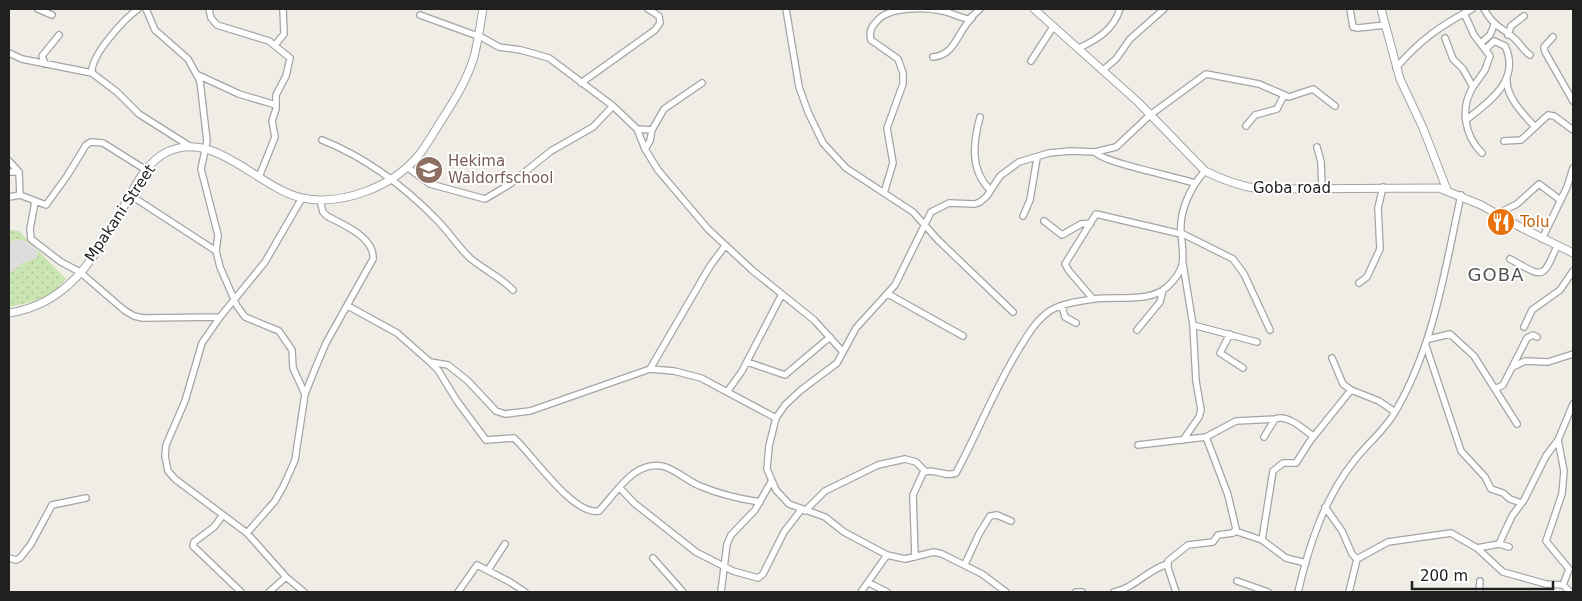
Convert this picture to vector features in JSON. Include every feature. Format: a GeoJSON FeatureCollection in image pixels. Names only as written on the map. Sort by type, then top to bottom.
{"type":"FeatureCollection","features":[{"type":"Feature","properties":{"kind":"street"},"geometry":{"type":"LineString","coordinates":[[38,9],[52,15]]}},
{"type":"Feature","properties":{"kind":"street"},"geometry":{"type":"LineString","coordinates":[[92,73],[93,66],[108,39],[138,9]]}},
{"type":"Feature","properties":{"kind":"street"},"geometry":{"type":"LineString","coordinates":[[146,9],[155,30],[188,58],[198,75],[204,98],[206,150],[201,158],[201,169],[218,235],[216,251],[222,273],[245,318],[279,331],[292,350],[293,368],[305,394]]}},
{"type":"Feature","properties":{"kind":"street"},"geometry":{"type":"LineString","coordinates":[[209,9],[211,18],[217,25],[275,45],[290,59],[286,76],[276,95],[276,105],[272,121],[275,137],[259,177]]}},
{"type":"Feature","properties":{"kind":"street"},"geometry":{"type":"LineString","coordinates":[[275,45],[284,34],[283,9]]}},
{"type":"Feature","properties":{"kind":"street","name":"Mpakani Street"},"geometry":{"type":"LineString","coordinates":[[9,313],[29,309],[53,299],[64,290],[100,246],[150,164],[168,152],[191,147],[206,150],[226,158],[302,198],[332,200],[365,191],[391,179],[418,156],[464,82],[474,57],[483,9]]}},
{"type":"Feature","properties":{"kind":"street"},"geometry":{"type":"LineString","coordinates":[[581,84],[655,30],[660,23],[659,16],[648,9]]}},
{"type":"Feature","properties":{"kind":"street"},"geometry":{"type":"LineString","coordinates":[[786,9],[799,87],[823,143],[846,168],[901,203],[924,223],[1013,312]]}},
{"type":"Feature","properties":{"kind":"street"},"geometry":{"type":"LineString","coordinates":[[934,56],[939,56],[953,48],[963,27],[980,9]]}},
{"type":"Feature","properties":{"kind":"street","name":"Goba road"},"geometry":{"type":"LineString","coordinates":[[1034,9],[1103,70],[1205,171],[1240,186],[1259,189],[1428,186],[1447,190],[1461,195],[1573,253]]}},
{"type":"Feature","properties":{"kind":"street"},"geometry":{"type":"LineString","coordinates":[[1078,48],[1104,34],[1114,22],[1120,9]]}},
{"type":"Feature","properties":{"kind":"street"},"geometry":{"type":"LineString","coordinates":[[1103,70],[1116,58],[1130,39],[1164,9]]}},
{"type":"Feature","properties":{"kind":"street"},"geometry":{"type":"LineString","coordinates":[[1350,9],[1353,27],[1385,25]]}},
{"type":"Feature","properties":{"kind":"street"},"geometry":{"type":"LineString","coordinates":[[1381,9],[1396,68],[1423,128],[1447,190]]}},
{"type":"Feature","properties":{"kind":"street"},"geometry":{"type":"LineString","coordinates":[[1396,68],[1424,38],[1472,9]]}},
{"type":"Feature","properties":{"kind":"street"},"geometry":{"type":"LineString","coordinates":[[1484,9],[1494,25],[1515,39],[1519,46],[1530,54]]}},
{"type":"Feature","properties":{"kind":"street"},"geometry":{"type":"LineString","coordinates":[[884,193],[893,163],[887,128],[903,84],[903,73],[898,59],[870,40],[873,24],[880,16],[896,10],[938,10],[972,18]]}},
{"type":"Feature","properties":{"kind":"street"},"geometry":{"type":"LineString","coordinates":[[1464,13],[1474,35],[1490,56],[1489,62],[1465,103],[1466,120],[1471,137],[1482,153]]}},
{"type":"Feature","properties":{"kind":"street"},"geometry":{"type":"LineString","coordinates":[[420,15],[478,36],[499,47],[521,50],[549,58],[581,84],[613,106],[637,129],[645,149],[666,182],[725,246],[830,337],[843,352]]}},
{"type":"Feature","properties":{"kind":"street"},"geometry":{"type":"LineString","coordinates":[[1508,35],[1511,26],[1524,16]]}},
{"type":"Feature","properties":{"kind":"street"},"geometry":{"type":"LineString","coordinates":[[1481,43],[1490,35],[1494,25]]}},
{"type":"Feature","properties":{"kind":"street"},"geometry":{"type":"LineString","coordinates":[[1031,62],[1053,26]]}},
{"type":"Feature","properties":{"kind":"street"},"geometry":{"type":"LineString","coordinates":[[45,64],[42,56],[58,34]]}},
{"type":"Feature","properties":{"kind":"street"},"geometry":{"type":"LineString","coordinates":[[1553,37],[1544,47],[1544,52],[1573,101]]}},
{"type":"Feature","properties":{"kind":"street"},"geometry":{"type":"LineString","coordinates":[[1445,38],[1453,59],[1463,68],[1473,87]]}},
{"type":"Feature","properties":{"kind":"street"},"geometry":{"type":"LineString","coordinates":[[1466,120],[1497,94],[1507,80],[1511,68],[1505,46],[1494,41],[1486,49]]}},
{"type":"Feature","properties":{"kind":"street"},"geometry":{"type":"LineString","coordinates":[[9,53],[45,64],[92,73],[117,92],[139,114],[191,147]]}},
{"type":"Feature","properties":{"kind":"street"},"geometry":{"type":"LineString","coordinates":[[1006,592],[965,564],[934,552],[905,559],[887,555],[844,532],[825,517],[803,510],[785,501],[771,482],[767,469],[768,453],[776,418],[785,405],[802,390],[838,364],[856,328],[888,294],[907,262],[924,223],[931,212],[949,203],[975,204],[987,196],[1000,176],[1019,162],[1037,158],[1048,153],[1071,151],[1095,152],[1116,147],[1150,115],[1206,74],[1259,84],[1284,95],[1299,95],[1313,89],[1335,106]]}},
{"type":"Feature","properties":{"kind":"street"},"geometry":{"type":"LineString","coordinates":[[198,75],[239,94],[276,105]]}},
{"type":"Feature","properties":{"kind":"street"},"geometry":{"type":"LineString","coordinates":[[1507,80],[1510,95],[1535,127]]}},
{"type":"Feature","properties":{"kind":"street"},"geometry":{"type":"LineString","coordinates":[[645,149],[650,141],[652,130],[664,109],[702,83]]}},
{"type":"Feature","properties":{"kind":"street"},"geometry":{"type":"LineString","coordinates":[[1246,126],[1255,115],[1277,109],[1284,95]]}},
{"type":"Feature","properties":{"kind":"street"},"geometry":{"type":"LineString","coordinates":[[406,167],[430,184],[485,199],[510,184],[551,151],[593,127],[613,106]]}},
{"type":"Feature","properties":{"kind":"street"},"geometry":{"type":"LineString","coordinates":[[1504,141],[1521,140],[1551,115],[1573,130]]}},
{"type":"Feature","properties":{"kind":"street"},"geometry":{"type":"LineString","coordinates":[[980,117],[974,141],[975,160],[979,176],[990,190]]}},
{"type":"Feature","properties":{"kind":"street"},"geometry":{"type":"LineString","coordinates":[[637,129],[652,130]]}},
{"type":"Feature","properties":{"kind":"street"},"geometry":{"type":"LineString","coordinates":[[322,140],[356,154],[391,179],[434,216],[469,257],[496,274],[513,290]]}},
{"type":"Feature","properties":{"kind":"street"},"geometry":{"type":"LineString","coordinates":[[9,197],[20,196],[46,205],[86,145],[91,142],[103,143],[146,170]]}},
{"type":"Feature","properties":{"kind":"street"},"geometry":{"type":"LineString","coordinates":[[1317,147],[1321,162],[1322,188]]}},
{"type":"Feature","properties":{"kind":"street"},"geometry":{"type":"LineString","coordinates":[[1095,152],[1103,159],[1114,163],[1144,168],[1194,183]]}},
{"type":"Feature","properties":{"kind":"street"},"geometry":{"type":"LineString","coordinates":[[1023,216],[1030,200],[1037,158]]}},
{"type":"Feature","properties":{"kind":"street"},"geometry":{"type":"LineString","coordinates":[[9,161],[19,172],[20,196]]}},
{"type":"Feature","properties":{"kind":"street"},"geometry":{"type":"LineString","coordinates":[[1542,238],[1573,168]]}},
{"type":"Feature","properties":{"kind":"street"},"geometry":{"type":"LineString","coordinates":[[1183,440],[1200,413],[1195,373],[1193,325],[1183,264],[1184,253],[1181,234],[1183,214],[1194,183],[1205,171]]}},
{"type":"Feature","properties":{"kind":"street"},"geometry":{"type":"LineString","coordinates":[[9,172],[19,172]]}},
{"type":"Feature","properties":{"kind":"street"},"geometry":{"type":"LineString","coordinates":[[1497,214],[1517,204],[1539,184],[1560,199]]}},
{"type":"Feature","properties":{"kind":"street"},"geometry":{"type":"LineString","coordinates":[[1359,283],[1367,277],[1380,249],[1377,216],[1383,187]]}},
{"type":"Feature","properties":{"kind":"street"},"geometry":{"type":"LineString","coordinates":[[130,195],[216,251]]}},
{"type":"Feature","properties":{"kind":"street"},"geometry":{"type":"LineString","coordinates":[[1306,592],[1299,591],[1306,563],[1325,507],[1354,460],[1395,412],[1429,339],[1461,195]]}},
{"type":"Feature","properties":{"kind":"street"},"geometry":{"type":"LineString","coordinates":[[302,198],[265,262],[234,298],[202,343],[185,400],[166,445],[164,456],[168,470],[174,479],[247,533],[286,577],[304,592]]}},
{"type":"Feature","properties":{"kind":"street"},"geometry":{"type":"LineString","coordinates":[[247,533],[275,501],[295,460],[305,394],[326,343],[365,277],[374,253],[366,240],[323,212],[320,200]]}},
{"type":"Feature","properties":{"kind":"street"},"geometry":{"type":"LineString","coordinates":[[35,202],[30,229],[31,239],[61,262],[80,272],[124,310],[139,317],[220,317]]}},
{"type":"Feature","properties":{"kind":"street"},"geometry":{"type":"LineString","coordinates":[[1093,299],[1065,264],[1090,223],[1098,214],[1181,234],[1232,259],[1244,274],[1270,330]]}},
{"type":"Feature","properties":{"kind":"street"},"geometry":{"type":"LineString","coordinates":[[1044,221],[1062,235],[1081,224],[1090,223]]}},
{"type":"Feature","properties":{"kind":"street"},"geometry":{"type":"LineString","coordinates":[[650,369],[710,266],[725,246]]}},
{"type":"Feature","properties":{"kind":"street"},"geometry":{"type":"LineString","coordinates":[[1510,259],[1536,273],[1542,273],[1547,269],[1558,246]]}},
{"type":"Feature","properties":{"kind":"street"},"geometry":{"type":"LineString","coordinates":[[620,488],[634,503],[673,532],[686,546],[723,566],[760,578],[784,532],[803,510],[825,491],[878,466],[905,459],[916,462],[925,471],[950,475],[956,473],[985,409],[1032,328],[1048,311],[1093,299],[1152,295],[1163,290],[1176,278],[1183,264]]}},
{"type":"Feature","properties":{"kind":"street"},"geometry":{"type":"LineString","coordinates":[[1524,327],[1532,310],[1560,290],[1573,271]]}},
{"type":"Feature","properties":{"kind":"street"},"geometry":{"type":"LineString","coordinates":[[1137,330],[1160,302],[1163,290]]}},
{"type":"Feature","properties":{"kind":"street"},"geometry":{"type":"LineString","coordinates":[[728,392],[782,294]]}},
{"type":"Feature","properties":{"kind":"street"},"geometry":{"type":"LineString","coordinates":[[888,294],[963,336]]}},
{"type":"Feature","properties":{"kind":"street"},"geometry":{"type":"LineString","coordinates":[[348,306],[397,333],[430,362],[438,370],[457,401],[486,440],[514,438],[565,494],[586,509],[596,512],[637,471],[645,468],[665,467],[678,471],[700,486],[731,496],[760,502]]}},
{"type":"Feature","properties":{"kind":"street"},"geometry":{"type":"LineString","coordinates":[[1062,306],[1065,318],[1076,323]]}},
{"type":"Feature","properties":{"kind":"street"},"geometry":{"type":"LineString","coordinates":[[1193,325],[1257,342]]}},
{"type":"Feature","properties":{"kind":"street"},"geometry":{"type":"LineString","coordinates":[[1230,334],[1220,353],[1242,368]]}},
{"type":"Feature","properties":{"kind":"street"},"geometry":{"type":"LineString","coordinates":[[1429,339],[1446,334],[1454,337],[1470,350],[1517,424]]}},
{"type":"Feature","properties":{"kind":"street"},"geometry":{"type":"LineString","coordinates":[[1495,390],[1503,385],[1528,338],[1533,335],[1537,337]]}},
{"type":"Feature","properties":{"kind":"street"},"geometry":{"type":"LineString","coordinates":[[746,362],[784,375],[830,337]]}},
{"type":"Feature","properties":{"kind":"street"},"geometry":{"type":"LineString","coordinates":[[1426,346],[1461,451],[1483,474],[1491,490],[1503,493],[1510,499],[1521,503]]}},
{"type":"Feature","properties":{"kind":"street"},"geometry":{"type":"LineString","coordinates":[[1513,367],[1525,361],[1551,362],[1573,354]]}},
{"type":"Feature","properties":{"kind":"street"},"geometry":{"type":"LineString","coordinates":[[1332,358],[1341,379],[1351,390],[1379,401],[1395,412]]}},
{"type":"Feature","properties":{"kind":"street"},"geometry":{"type":"LineString","coordinates":[[430,362],[448,364],[468,380],[496,412],[506,414],[530,411],[650,369],[674,371],[701,378],[776,418]]}},
{"type":"Feature","properties":{"kind":"street"},"geometry":{"type":"LineString","coordinates":[[1262,540],[1274,471],[1283,463],[1296,464],[1313,436],[1351,390]]}},
{"type":"Feature","properties":{"kind":"street"},"geometry":{"type":"LineString","coordinates":[[1499,544],[1506,526],[1521,503],[1546,456],[1558,440],[1573,404]]}},
{"type":"Feature","properties":{"kind":"street"},"geometry":{"type":"LineString","coordinates":[[1138,445],[1206,437],[1236,421],[1286,419],[1313,436]]}},
{"type":"Feature","properties":{"kind":"street"},"geometry":{"type":"LineString","coordinates":[[1264,437],[1275,420]]}},
{"type":"Feature","properties":{"kind":"street"},"geometry":{"type":"LineString","coordinates":[[1206,437],[1228,495],[1236,531]]}},
{"type":"Feature","properties":{"kind":"street"},"geometry":{"type":"LineString","coordinates":[[1558,440],[1564,471],[1562,494],[1546,541],[1569,569],[1563,585]]}},
{"type":"Feature","properties":{"kind":"street"},"geometry":{"type":"LineString","coordinates":[[915,557],[913,495],[925,471]]}},
{"type":"Feature","properties":{"kind":"street"},"geometry":{"type":"LineString","coordinates":[[721,592],[726,544],[760,502],[771,482]]}},
{"type":"Feature","properties":{"kind":"street"},"geometry":{"type":"LineString","coordinates":[[9,558],[20,558],[26,552],[52,505],[86,498]]}},
{"type":"Feature","properties":{"kind":"street"},"geometry":{"type":"LineString","coordinates":[[1325,507],[1342,531],[1352,554],[1357,559]]}},
{"type":"Feature","properties":{"kind":"street"},"geometry":{"type":"LineString","coordinates":[[223,514],[214,527],[194,542],[193,546],[241,592]]}},
{"type":"Feature","properties":{"kind":"street"},"geometry":{"type":"LineString","coordinates":[[965,564],[990,516],[997,515],[1011,521]]}},
{"type":"Feature","properties":{"kind":"street"},"geometry":{"type":"LineString","coordinates":[[1176,592],[1168,564],[1170,559],[1188,545],[1213,542],[1220,534],[1236,531],[1262,540],[1279,554],[1306,563]]}},
{"type":"Feature","properties":{"kind":"street"},"geometry":{"type":"LineString","coordinates":[[1349,592],[1357,559],[1388,542],[1444,533],[1457,534],[1477,548],[1507,574],[1546,584],[1563,585],[1570,592]]}},
{"type":"Feature","properties":{"kind":"street"},"geometry":{"type":"LineString","coordinates":[[488,570],[505,544]]}},
{"type":"Feature","properties":{"kind":"street"},"geometry":{"type":"LineString","coordinates":[[1477,548],[1499,544],[1509,547]]}},
{"type":"Feature","properties":{"kind":"street"},"geometry":{"type":"LineString","coordinates":[[861,592],[870,583],[887,555]]}},
{"type":"Feature","properties":{"kind":"street"},"geometry":{"type":"LineString","coordinates":[[653,558],[683,592]]}},
{"type":"Feature","properties":{"kind":"street"},"geometry":{"type":"LineString","coordinates":[[1114,592],[1124,590],[1159,567],[1168,564]]}},
{"type":"Feature","properties":{"kind":"street"},"geometry":{"type":"LineString","coordinates":[[458,592],[474,566],[488,570],[525,592]]}},
{"type":"Feature","properties":{"kind":"street"},"geometry":{"type":"LineString","coordinates":[[269,592],[286,577]]}},
{"type":"Feature","properties":{"kind":"street"},"geometry":{"type":"LineString","coordinates":[[1237,581],[1268,592]]}},
{"type":"Feature","properties":{"kind":"street"},"geometry":{"type":"LineString","coordinates":[[1479,592],[1480,582]]}},
{"type":"Feature","properties":{"kind":"street"},"geometry":{"type":"LineString","coordinates":[[870,583],[887,592]]}},
{"type":"Feature","properties":{"kind":"street"},"geometry":{"type":"LineString","coordinates":[[1076,592],[1082,592]]}},
{"type":"Feature","properties":{"kind":"shaded area"},"geometry":{"type":"Polygon","coordinates":[[[15,239],[28,242],[38,251],[37,258],[24,262],[9,274],[9,244],[15,239]]]}},
{"type":"Feature","properties":{"kind":"green space"},"geometry":{"type":"Polygon","coordinates":[[[9,230],[19,231],[66,279],[48,298],[9,307],[9,274],[24,262],[37,258],[38,251],[28,242],[15,239],[9,244],[9,230]]]}},
{"type":"Feature","properties":{"kind":"place","name":"Hekima Waldorfschool"},"geometry":{"type":"Point","coordinates":[429,170]}},
{"type":"Feature","properties":{"kind":"place","name":"Tolu"},"geometry":{"type":"Point","coordinates":[1501,222]}},
{"type":"Feature","properties":{"kind":"district","name":"GOBA"},"geometry":{"type":"Point","coordinates":[1496,275]}}]}
